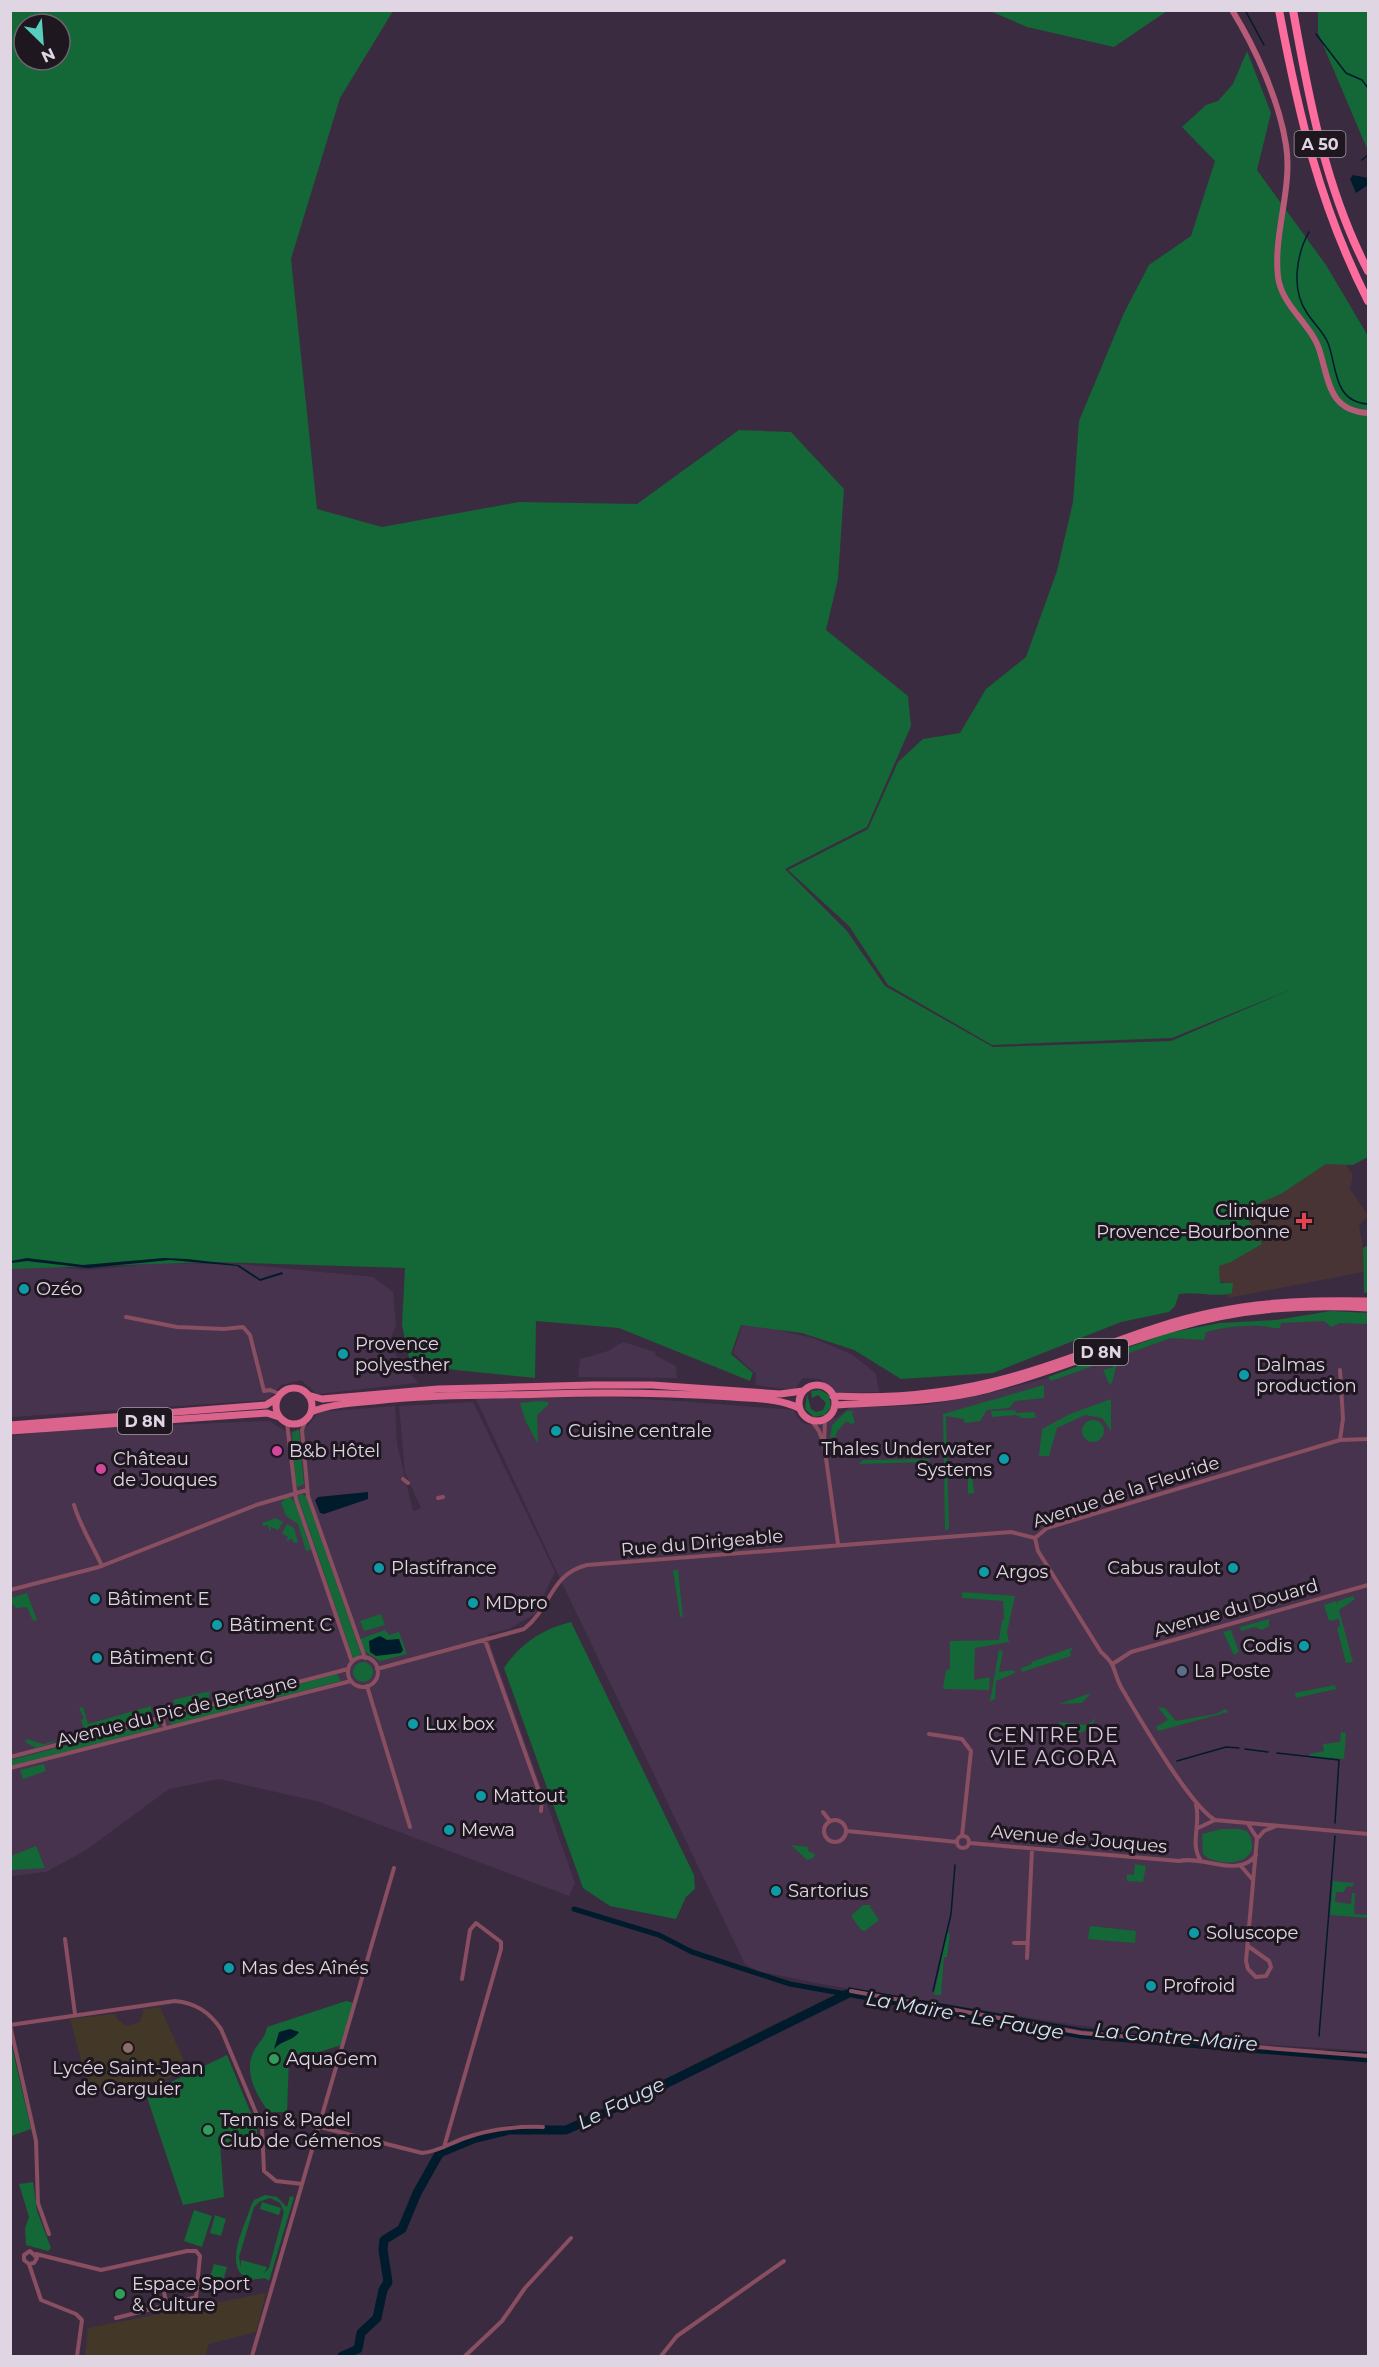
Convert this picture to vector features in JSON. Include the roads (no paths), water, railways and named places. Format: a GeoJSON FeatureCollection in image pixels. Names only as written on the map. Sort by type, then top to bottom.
{"type":"FeatureCollection","features":[{"type":"Feature","properties":{"kind":"highway","name":"A 50"},"geometry":{"type":"LineString","coordinates":[[1279,10],[1308,149],[1342,248],[1368,301]]}},
{"type":"Feature","properties":{"kind":"highway","name":"A 50"},"geometry":{"type":"LineString","coordinates":[[1293,10],[1320,145],[1342,214],[1368,272]]}},
{"type":"Feature","properties":{"kind":"main road"},"geometry":{"type":"LineString","coordinates":[[1232,10],[1253,50],[1284,132],[1287,158],[1278,252],[1281,286],[1317,342],[1325,378],[1335,397],[1345,406],[1368,413]]}},
{"type":"Feature","properties":{"kind":"main road","name":"D 8N"},"geometry":{"type":"LineString","coordinates":[[833,1396],[874,1398],[920,1394],[992,1382],[1137,1333],[1215,1311],[1290,1301],[1368,1301]]}},
{"type":"Feature","properties":{"kind":"main road","name":"D 8N"},"geometry":{"type":"LineString","coordinates":[[835,1405],[927,1400],[987,1390],[1053,1370],[1142,1338],[1216,1318],[1291,1308],[1368,1308]]}},
{"type":"Feature","properties":{"kind":"main road"},"geometry":{"type":"LineString","coordinates":[[635,1385],[780,1394],[803,1391],[811,1386],[822,1386],[833,1396],[835,1405],[832,1414],[825,1420],[812,1421],[804,1416],[799,1408],[787,1402],[663,1392],[464,1394],[326,1406],[311,1412],[306,1420],[297,1424],[287,1423],[279,1417],[276,1408],[279,1396],[295,1388],[322,1399],[479,1387],[635,1385]]}},
{"type":"Feature","properties":{"kind":"main road"},"geometry":{"type":"LineString","coordinates":[[799,1408],[803,1391]]}},
{"type":"Feature","properties":{"kind":"main road"},"geometry":{"type":"LineString","coordinates":[[309,1395],[311,1412]]}},
{"type":"Feature","properties":{"kind":"main road","name":"D 8n"},"geometry":{"type":"LineString","coordinates":[[10,1425],[266,1406],[279,1396]]}},
{"type":"Feature","properties":{"kind":"main road","name":"D 8N"},"geometry":{"type":"LineString","coordinates":[[10,1431],[267,1413],[279,1417]]}},
{"type":"Feature","properties":{"kind":"street"},"geometry":{"type":"LineString","coordinates":[[126,1317],[177,1327],[224,1329],[243,1327],[250,1335],[253,1344],[264,1391],[270,1389],[279,1396]]}},
{"type":"Feature","properties":{"kind":"street"},"geometry":{"type":"LineString","coordinates":[[1340,1370],[1343,1419],[1340,1440]]}},
{"type":"Feature","properties":{"kind":"street"},"geometry":{"type":"LineString","coordinates":[[306,1420],[302,1430],[307,1490],[365,1658],[377,1669],[375,1679],[367,1686],[356,1686],[351,1681],[348,1669],[352,1662],[365,1658]]}},
{"type":"Feature","properties":{"kind":"street"},"geometry":{"type":"LineString","coordinates":[[825,1420],[824,1444],[838,1544]]}},
{"type":"Feature","properties":{"kind":"street"},"geometry":{"type":"LineString","coordinates":[[812,1421],[824,1444]]}},
{"type":"Feature","properties":{"kind":"street"},"geometry":{"type":"LineString","coordinates":[[287,1423],[294,1492],[352,1662]]}},
{"type":"Feature","properties":{"kind":"street","name":"Avenue de la Fleuride"},"geometry":{"type":"LineString","coordinates":[[838,1544],[1011,1532],[1035,1538],[1047,1528],[1340,1440],[1368,1439]]}},
{"type":"Feature","properties":{"kind":"street"},"geometry":{"type":"LineString","coordinates":[[403,1479],[408,1483]]}},
{"type":"Feature","properties":{"kind":"street"},"geometry":{"type":"LineString","coordinates":[[10,1590],[102,1566],[294,1492],[307,1490]]}},
{"type":"Feature","properties":{"kind":"street"},"geometry":{"type":"LineString","coordinates":[[74,1505],[82,1531],[89,1537],[102,1566]]}},
{"type":"Feature","properties":{"kind":"street"},"geometry":{"type":"LineString","coordinates":[[1035,1538],[1038,1551],[1096,1645],[1114,1663],[1123,1690],[1196,1804],[1215,1820]]}},
{"type":"Feature","properties":{"kind":"street","name":"Rue du Dirigeable"},"geometry":{"type":"LineString","coordinates":[[485,1640],[524,1629],[537,1619],[556,1583],[568,1571],[587,1565],[838,1544]]}},
{"type":"Feature","properties":{"kind":"street","name":"Avenue du Douard"},"geometry":{"type":"LineString","coordinates":[[1114,1663],[1131,1652],[1368,1585]]}},
{"type":"Feature","properties":{"kind":"street"},"geometry":{"type":"LineString","coordinates":[[377,1669],[485,1640],[542,1800],[541,1811]]}},
{"type":"Feature","properties":{"kind":"street","name":"Avenue du Pic de Bertagne"},"geometry":{"type":"LineString","coordinates":[[10,1757],[348,1669]]}},
{"type":"Feature","properties":{"kind":"street","name":"Avenue du Pic de Bertagne"},"geometry":{"type":"LineString","coordinates":[[10,1768],[351,1681]]}},
{"type":"Feature","properties":{"kind":"street"},"geometry":{"type":"LineString","coordinates":[[367,1686],[410,1827]]}},
{"type":"Feature","properties":{"kind":"street"},"geometry":{"type":"LineString","coordinates":[[162,1716],[165,1728]]}},
{"type":"Feature","properties":{"kind":"street"},"geometry":{"type":"LineString","coordinates":[[847,1831],[957,1842],[962,1836],[970,1751],[962,1739],[929,1734]]}},
{"type":"Feature","properties":{"kind":"street"},"geometry":{"type":"LineString","coordinates":[[1196,1804],[1198,1828],[1196,1850],[1201,1859]]}},
{"type":"Feature","properties":{"kind":"street"},"geometry":{"type":"LineString","coordinates":[[823,1812],[830,1821],[842,1822],[847,1831]]}},
{"type":"Feature","properties":{"kind":"street"},"geometry":{"type":"LineString","coordinates":[[1198,1828],[1207,1821],[1215,1820],[1368,1834]]}},
{"type":"Feature","properties":{"kind":"street"},"geometry":{"type":"LineString","coordinates":[[830,1821],[824,1830],[829,1841],[840,1842],[847,1831]]}},
{"type":"Feature","properties":{"kind":"street"},"geometry":{"type":"LineString","coordinates":[[1248,1824],[1257,1838],[1246,1960],[1252,1974],[1256,1977],[1266,1976],[1271,1967],[1269,1961],[1255,1954],[1248,1946]]}},
{"type":"Feature","properties":{"kind":"street"},"geometry":{"type":"LineString","coordinates":[[1257,1838],[1264,1831],[1276,1826]]}},
{"type":"Feature","properties":{"kind":"street"},"geometry":{"type":"LineString","coordinates":[[962,1836],[968,1838],[970,1843]]}},
{"type":"Feature","properties":{"kind":"street","name":"Avenue de Jouques"},"geometry":{"type":"LineString","coordinates":[[957,1842],[963,1849],[970,1843],[1032,1850],[1201,1859],[1211,1864],[1241,1866]]}},
{"type":"Feature","properties":{"kind":"street"},"geometry":{"type":"LineString","coordinates":[[1028,1958],[1026,1943],[1032,1850]]}},
{"type":"Feature","properties":{"kind":"street","name":"Avenue de Jouques"},"geometry":{"type":"LineString","coordinates":[[1186,1860],[1196,1850]]}},
{"type":"Feature","properties":{"kind":"street"},"geometry":{"type":"LineString","coordinates":[[1254,1880],[1241,1866],[1248,1864],[1256,1855]]}},
{"type":"Feature","properties":{"kind":"street"},"geometry":{"type":"LineString","coordinates":[[252,2356],[394,1868]]}},
{"type":"Feature","properties":{"kind":"street"},"geometry":{"type":"LineString","coordinates":[[444,2147],[501,1949],[501,1942],[477,1923],[470,1930],[462,1978]]}},
{"type":"Feature","properties":{"kind":"street"},"geometry":{"type":"LineString","coordinates":[[65,1939],[75,2014]]}},
{"type":"Feature","properties":{"kind":"street"},"geometry":{"type":"LineString","coordinates":[[1014,1943],[1026,1943]]}},
{"type":"Feature","properties":{"kind":"street"},"geometry":{"type":"LineString","coordinates":[[851,1991],[1081,2033],[1368,2056]]}},
{"type":"Feature","properties":{"kind":"street"},"geometry":{"type":"LineString","coordinates":[[49,2234],[38,2203],[36,2141],[10,2025],[175,2001],[192,2004],[205,2011],[221,2029],[262,2127],[264,2171],[276,2181],[302,2184]]}},
{"type":"Feature","properties":{"kind":"street"},"geometry":{"type":"LineString","coordinates":[[320,2127],[422,2153],[433,2152],[465,2138],[508,2127],[543,2127]]}},
{"type":"Feature","properties":{"kind":"street"},"geometry":{"type":"LineString","coordinates":[[465,2356],[502,2321],[525,2288],[571,2238]]}},
{"type":"Feature","properties":{"kind":"street"},"geometry":{"type":"LineString","coordinates":[[77,2356],[82,2320],[76,2314],[41,2300],[24,2255],[30,2251],[101,2270],[196,2251],[200,2256],[196,2297],[116,2318]]}},
{"type":"Feature","properties":{"kind":"street"},"geometry":{"type":"LineString","coordinates":[[29,2264],[36,2261],[36,2254]]}},
{"type":"Feature","properties":{"kind":"street"},"geometry":{"type":"LineString","coordinates":[[661,2356],[677,2336],[784,2261]]}},
{"type":"Feature","properties":{"kind":"street"},"geometry":{"type":"LineString","coordinates":[[162,2284],[167,2305]]}},
{"type":"Feature","properties":{"kind":"water"},"geometry":{"type":"Polygon","coordinates":[[[1353,175],[1368,178],[1368,185],[1356,193],[1350,179],[1353,175]]]}},
{"type":"Feature","properties":{"kind":"water"},"geometry":{"type":"Polygon","coordinates":[[[27,1258],[83,1265],[164,1258],[187,1259],[239,1265],[260,1279],[282,1272],[283,1274],[260,1281],[237,1266],[170,1260],[88,1268],[27,1261],[11,1263],[11,1261],[27,1258]]]}},
{"type":"Feature","properties":{"kind":"water"},"geometry":{"type":"Polygon","coordinates":[[[368,1492],[368,1499],[324,1514],[320,1513],[315,1500],[318,1497],[368,1492]]]}},
{"type":"Feature","properties":{"kind":"water"},"geometry":{"type":"Polygon","coordinates":[[[380,1636],[387,1640],[399,1639],[403,1650],[401,1653],[376,1656],[370,1652],[369,1641],[380,1636]]]}},
{"type":"Feature","properties":{"kind":"water"},"geometry":{"type":"Polygon","coordinates":[[[290,2029],[299,2032],[274,2049],[279,2032],[290,2029]]]}},
{"type":"Feature","properties":{"kind":"waterway"},"geometry":{"type":"LineString","coordinates":[[1245,10],[1264,45]]}},
{"type":"Feature","properties":{"kind":"waterway"},"geometry":{"type":"LineString","coordinates":[[1316,34],[1346,73],[1362,80],[1368,88]]}},
{"type":"Feature","properties":{"kind":"waterway"},"geometry":{"type":"LineString","coordinates":[[1362,160],[1368,155]]}},
{"type":"Feature","properties":{"kind":"waterway"},"geometry":{"type":"LineString","coordinates":[[1309,232],[1301,251],[1297,272],[1302,304],[1328,343],[1342,390],[1357,402],[1368,404]]}},
{"type":"Feature","properties":{"kind":"waterway"},"geometry":{"type":"LineString","coordinates":[[1177,1761],[1226,1747],[1239,1748]]}},
{"type":"Feature","properties":{"kind":"waterway"},"geometry":{"type":"LineString","coordinates":[[1245,1749],[1268,1752]]}},
{"type":"Feature","properties":{"kind":"waterway"},"geometry":{"type":"LineString","coordinates":[[1277,1753],[1339,1760],[1335,1823]]}},
{"type":"Feature","properties":{"kind":"waterway"},"geometry":{"type":"LineString","coordinates":[[1319,2036],[1335,1836]]}},
{"type":"Feature","properties":{"kind":"waterway"},"geometry":{"type":"LineString","coordinates":[[933,1991],[951,1914],[955,1865]]}},
{"type":"Feature","properties":{"kind":"waterway","name":"La Maïre - Le Fauge"},"geometry":{"type":"LineString","coordinates":[[574,1909],[659,1935],[692,1952],[790,1984],[1081,2036],[1368,2060]]}},
{"type":"Feature","properties":{"kind":"waterway","name":"La Contre-Maïre"},"geometry":{"type":"LineString","coordinates":[[847,1994],[849,1988],[1081,2029],[1167,2038]]}},
{"type":"Feature","properties":{"kind":"waterway","name":"Le Fauge"},"geometry":{"type":"LineString","coordinates":[[342,2356],[358,2349],[361,2333],[377,2318],[383,2290],[388,2282],[383,2250],[384,2240],[402,2229],[417,2193],[439,2154],[473,2139],[509,2130],[566,2130],[635,2099],[847,1994]]}},
{"type":"Feature","properties":{"kind":"waterway","name":"La Contre-Maïre"},"geometry":{"type":"LineString","coordinates":[[1325,2051],[1368,2053]]}},
{"type":"Feature","properties":{"kind":"place","name":"Clinique Provence-Bourbonne"},"geometry":{"type":"Point","coordinates":[1304,1221]}},
{"type":"Feature","properties":{"kind":"place","name":"Ozéo"},"geometry":{"type":"Point","coordinates":[24,1289]}},
{"type":"Feature","properties":{"kind":"place","name":"Provence polyesther"},"geometry":{"type":"Point","coordinates":[343,1354]}},
{"type":"Feature","properties":{"kind":"place","name":"Dalmas production"},"geometry":{"type":"Point","coordinates":[1244,1375]}},
{"type":"Feature","properties":{"kind":"place","name":"Cuisine centrale"},"geometry":{"type":"Point","coordinates":[556,1431]}},
{"type":"Feature","properties":{"kind":"place","name":"B&b Hôtel"},"geometry":{"type":"Point","coordinates":[277,1451]}},
{"type":"Feature","properties":{"kind":"place","name":"Thales Underwater Systems"},"geometry":{"type":"Point","coordinates":[1004,1459]}},
{"type":"Feature","properties":{"kind":"place","name":"Château de Jouques"},"geometry":{"type":"Point","coordinates":[101,1469]}},
{"type":"Feature","properties":{"kind":"place","name":"Plastifrance"},"geometry":{"type":"Point","coordinates":[379,1568]}},
{"type":"Feature","properties":{"kind":"place","name":"Cabus raulot"},"geometry":{"type":"Point","coordinates":[1233,1568]}},
{"type":"Feature","properties":{"kind":"place","name":"Argos"},"geometry":{"type":"Point","coordinates":[984,1572]}},
{"type":"Feature","properties":{"kind":"place","name":"Bâtiment E"},"geometry":{"type":"Point","coordinates":[95,1599]}},
{"type":"Feature","properties":{"kind":"place","name":"MDpro"},"geometry":{"type":"Point","coordinates":[473,1603]}},
{"type":"Feature","properties":{"kind":"place","name":"Bâtiment C"},"geometry":{"type":"Point","coordinates":[217,1625]}},
{"type":"Feature","properties":{"kind":"place","name":"Codis"},"geometry":{"type":"Point","coordinates":[1304,1646]}},
{"type":"Feature","properties":{"kind":"place","name":"Bâtiment G"},"geometry":{"type":"Point","coordinates":[97,1658]}},
{"type":"Feature","properties":{"kind":"place","name":"La Poste"},"geometry":{"type":"Point","coordinates":[1182,1671]}},
{"type":"Feature","properties":{"kind":"place","name":"Lux box"},"geometry":{"type":"Point","coordinates":[413,1724]}},
{"type":"Feature","properties":{"kind":"place","name":"Mattout"},"geometry":{"type":"Point","coordinates":[481,1796]}},
{"type":"Feature","properties":{"kind":"place","name":"Mewa"},"geometry":{"type":"Point","coordinates":[449,1830]}},
{"type":"Feature","properties":{"kind":"place","name":"Sartorius"},"geometry":{"type":"Point","coordinates":[776,1891]}},
{"type":"Feature","properties":{"kind":"place","name":"Soluscope"},"geometry":{"type":"Point","coordinates":[1194,1933]}},
{"type":"Feature","properties":{"kind":"place","name":"Mas des Aînés"},"geometry":{"type":"Point","coordinates":[229,1968]}},
{"type":"Feature","properties":{"kind":"place","name":"Profroid"},"geometry":{"type":"Point","coordinates":[1151,1986]}},
{"type":"Feature","properties":{"kind":"place","name":"Lycée Saint-Jean de Garguier"},"geometry":{"type":"Point","coordinates":[128,2048]}},
{"type":"Feature","properties":{"kind":"place","name":"AquaGem"},"geometry":{"type":"Point","coordinates":[274,2059]}},
{"type":"Feature","properties":{"kind":"place","name":"Tennis & Padel Club de Gémenos"},"geometry":{"type":"Point","coordinates":[208,2130]}},
{"type":"Feature","properties":{"kind":"place","name":"Espace Sport & Culture"},"geometry":{"type":"Point","coordinates":[120,2294]}},
{"type":"Feature","properties":{"kind":"district","name":"CENTRE DE VIE AGORA"},"geometry":{"type":"Point","coordinates":[1054,1746]}}]}
